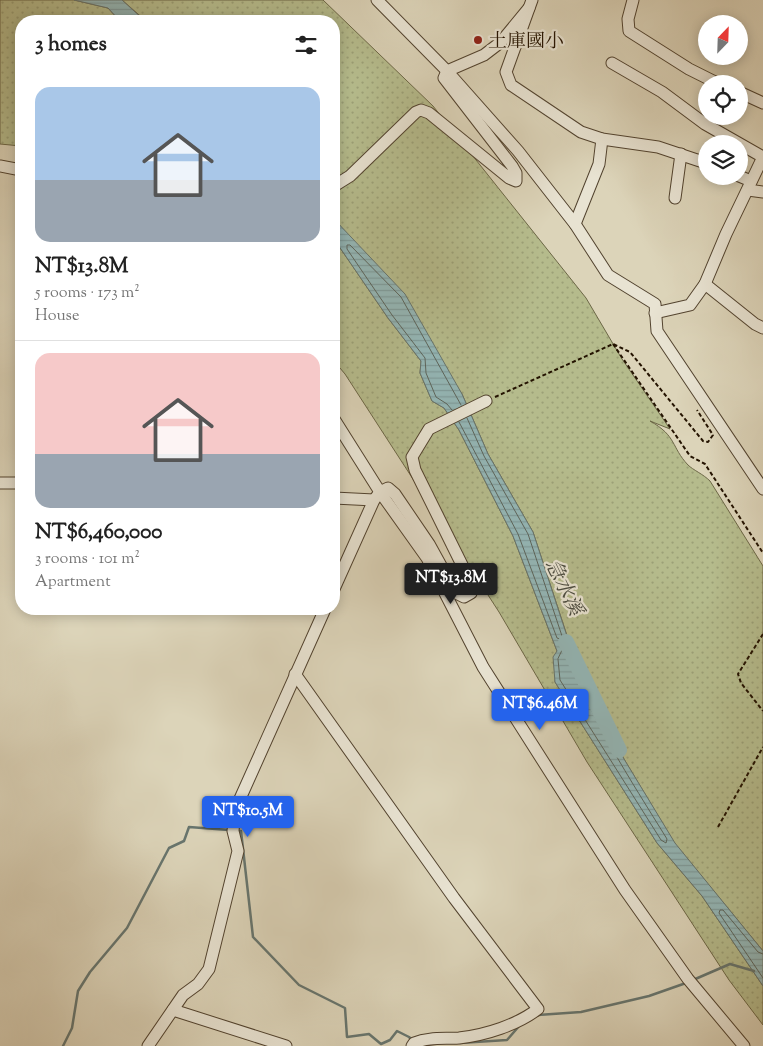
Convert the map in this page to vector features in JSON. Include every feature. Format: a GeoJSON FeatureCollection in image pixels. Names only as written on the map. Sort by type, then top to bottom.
{"type":"FeatureCollection","features":[{"type":"Feature","properties":{"kind":"street"},"geometry":{"type":"LineString","coordinates":[[377,0],[447,71],[518,151],[575,224],[608,274],[655,304],[657,331],[763,489]]}},
{"type":"Feature","properties":{"kind":"street"},"geometry":{"type":"LineString","coordinates":[[632,0],[628,19],[628,31],[701,75]]}},
{"type":"Feature","properties":{"kind":"street"},"geometry":{"type":"LineString","coordinates":[[340,182],[350,176],[416,112],[422,110],[429,113],[509,178],[516,180],[516,173],[512,166],[444,78],[447,71],[490,51],[501,42],[531,4]]}},
{"type":"Feature","properties":{"kind":"street"},"geometry":{"type":"LineString","coordinates":[[531,4],[506,72],[511,85],[581,132],[602,139],[658,147],[698,159]]}},
{"type":"Feature","properties":{"kind":"street"},"geometry":{"type":"LineString","coordinates":[[612,63],[662,92],[705,124],[763,157],[726,234],[705,284],[690,305],[655,313]]}},
{"type":"Feature","properties":{"kind":"street"},"geometry":{"type":"LineString","coordinates":[[748,96],[763,103]]}},
{"type":"Feature","properties":{"kind":"street"},"geometry":{"type":"LineString","coordinates":[[575,224],[600,164],[602,139]]}},
{"type":"Feature","properties":{"kind":"street"},"geometry":{"type":"LineString","coordinates":[[675,198],[681,154]]}},
{"type":"Feature","properties":{"kind":"street"},"geometry":{"type":"LineString","coordinates":[[0,166],[15,169]]}},
{"type":"Feature","properties":{"kind":"street"},"geometry":{"type":"LineString","coordinates":[[750,186],[763,192]]}},
{"type":"Feature","properties":{"kind":"street"},"geometry":{"type":"LineString","coordinates":[[705,284],[755,324],[763,328]]}},
{"type":"Feature","properties":{"kind":"street"},"geometry":{"type":"LineString","coordinates":[[340,576],[377,496],[388,488],[395,494],[429,544],[456,593],[464,597],[471,593],[470,581],[415,470],[412,457],[429,429],[486,401]]}},
{"type":"Feature","properties":{"kind":"street"},"geometry":{"type":"LineString","coordinates":[[340,430],[377,496],[427,558],[483,667],[624,890],[688,979],[744,1046]]}},
{"type":"Feature","properties":{"kind":"street"},"geometry":{"type":"LineString","coordinates":[[0,483],[15,483]]}},
{"type":"Feature","properties":{"kind":"street"},"geometry":{"type":"LineString","coordinates":[[340,498],[377,496]]}},
{"type":"Feature","properties":{"kind":"street"},"geometry":{"type":"LineString","coordinates":[[148,1046],[183,995],[198,984],[209,969],[238,851],[233,831],[236,810],[322,615]]}},
{"type":"Feature","properties":{"kind":"street"},"geometry":{"type":"LineString","coordinates":[[296,674],[454,898],[538,1009],[528,1017],[488,1033],[459,1038],[425,1038],[414,1043],[412,1046]]}},
{"type":"Feature","properties":{"kind":"street"},"geometry":{"type":"LineString","coordinates":[[173,1010],[271,1044],[286,1046]]}},
{"type":"Feature","properties":{"kind":"path"},"geometry":{"type":"LineString","coordinates":[[486,401],[612,344],[630,352],[703,441],[708,442],[713,435],[694,406]]}},
{"type":"Feature","properties":{"kind":"path"},"geometry":{"type":"LineString","coordinates":[[612,344],[690,456],[705,464],[763,553]]}},
{"type":"Feature","properties":{"kind":"path"},"geometry":{"type":"LineString","coordinates":[[763,634],[738,674],[741,683],[763,711]]}},
{"type":"Feature","properties":{"kind":"path"},"geometry":{"type":"LineString","coordinates":[[718,827],[763,747]]}},
{"type":"Feature","properties":{"kind":"green space"},"geometry":{"type":"Polygon","coordinates":[[[0,0],[74,0],[108,8],[114,15],[15,15],[15,145],[0,144],[0,0]]]}},
{"type":"Feature","properties":{"kind":"green space"},"geometry":{"type":"Polygon","coordinates":[[[122,0],[323,0],[339,15],[139,15],[122,0]]]}},
{"type":"Feature","properties":{"kind":"green space"},"geometry":{"type":"Polygon","coordinates":[[[340,16],[433,106],[586,298],[622,359],[670,429],[650,421],[665,432],[688,465],[710,481],[763,566],[763,951],[675,844],[624,759],[580,675],[533,532],[488,454],[462,394],[360,249],[340,226],[340,16]]]}},
{"type":"Feature","properties":{"kind":"green space"},"geometry":{"type":"Polygon","coordinates":[[[340,248],[388,318],[421,361],[420,373],[432,401],[444,408],[459,430],[513,536],[557,651],[555,682],[657,843],[702,896],[763,986],[763,1025],[729,980],[587,762],[499,612],[340,368],[340,248]]]}},
{"type":"Feature","properties":{"kind":"water"},"geometry":{"type":"Polygon","coordinates":[[[74,0],[122,0],[138,15],[114,15],[108,8],[74,0]]]}},
{"type":"Feature","properties":{"kind":"water"},"geometry":{"type":"Polygon","coordinates":[[[340,225],[405,294],[462,394],[488,454],[533,532],[580,676],[624,759],[675,843],[763,951],[763,986],[702,896],[657,843],[555,682],[553,657],[557,651],[513,536],[459,430],[444,408],[432,401],[420,373],[421,361],[388,318],[340,248],[340,225]]]}},
{"type":"Feature","properties":{"kind":"waterway","name":"急水溪"},"geometry":{"type":"LineString","coordinates":[[566,642],[619,750]]}},
{"type":"Feature","properties":{"kind":"waterway"},"geometry":{"type":"LineString","coordinates":[[63,1046],[72,1028],[78,991],[90,972],[127,928],[169,848],[184,841],[189,827],[229,830]]}},
{"type":"Feature","properties":{"kind":"waterway"},"geometry":{"type":"LineString","coordinates":[[237,831],[241,831],[253,937],[299,985],[345,1008],[347,1037],[369,1034],[381,1044],[390,1040],[397,1031],[413,1041]]}},
{"type":"Feature","properties":{"kind":"waterway"},"geometry":{"type":"LineString","coordinates":[[693,980],[730,964],[754,971]]}},
{"type":"Feature","properties":{"kind":"waterway"},"geometry":{"type":"LineString","coordinates":[[538,1015],[581,1012],[649,996],[686,983]]}},
{"type":"Feature","properties":{"kind":"waterway"},"geometry":{"type":"LineString","coordinates":[[460,1043],[507,1040],[520,1025]]}},
{"type":"Feature","properties":{"kind":"place","name":"土庫國小"},"geometry":{"type":"Point","coordinates":[478,40]}}]}
